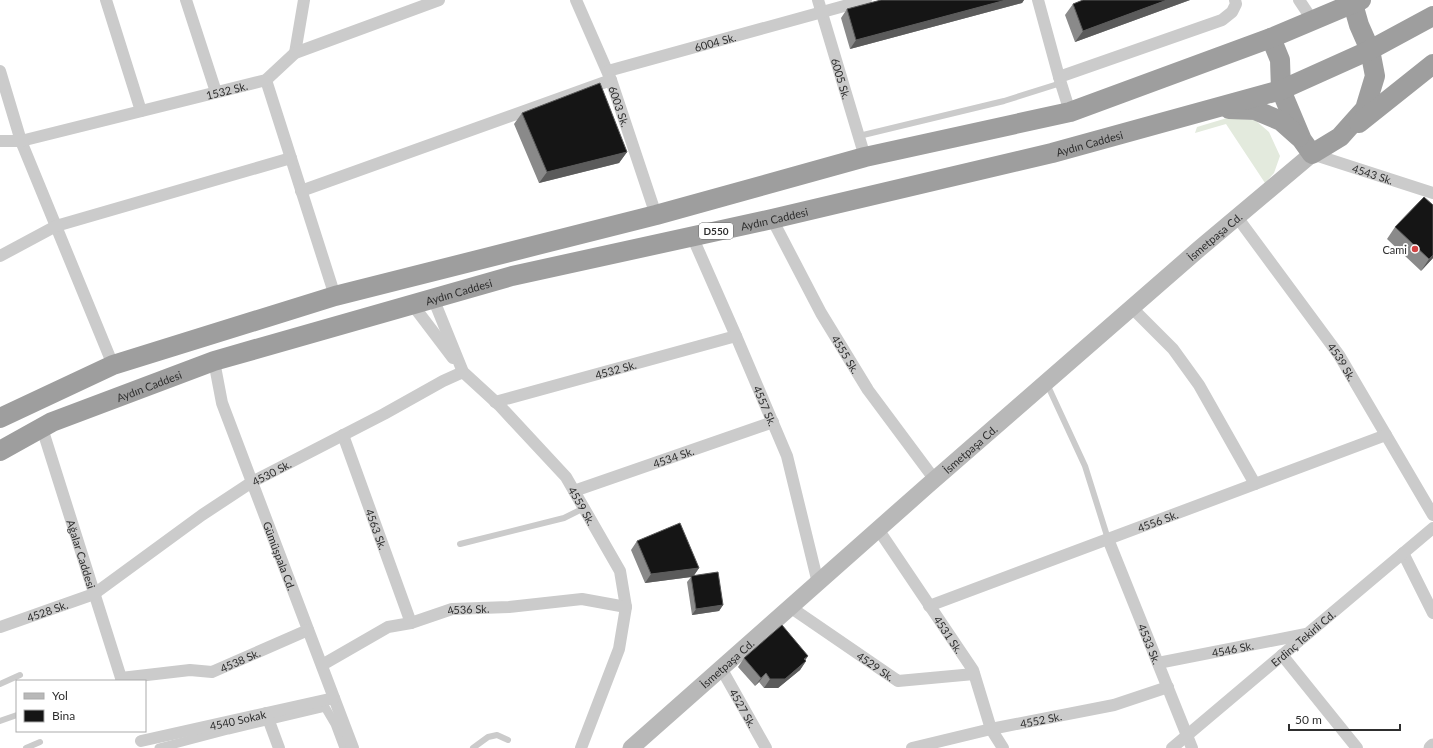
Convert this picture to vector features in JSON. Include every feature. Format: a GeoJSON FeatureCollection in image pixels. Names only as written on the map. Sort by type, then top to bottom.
{"type":"FeatureCollection","features":[{"type":"Feature","properties":{"kind":"highway"},"geometry":{"type":"LineString","coordinates":[[0,418],[113,365],[335,296],[656,215],[866,157],[1070,112],[1271,38],[1357,2],[1359,25],[1370,50],[1375,76],[1365,109],[1340,137]]}},
{"type":"Feature","properties":{"kind":"highway","name":"Aydın Caddesi"},"geometry":{"type":"LineString","coordinates":[[0,451],[52,422],[214,361],[433,298],[512,276],[772,219],[1052,153],[1281,90],[1370,50],[1433,16]]}},
{"type":"Feature","properties":{"kind":"highway"},"geometry":{"type":"LineString","coordinates":[[1271,38],[1280,60],[1281,90],[1307,147]]}},
{"type":"Feature","properties":{"kind":"highway"},"geometry":{"type":"LineString","coordinates":[[1307,147],[1340,137],[1433,64]]}},
{"type":"Feature","properties":{"kind":"highway"},"geometry":{"type":"LineString","coordinates":[[1217,108],[1255,110],[1281,121],[1307,147]]}},
{"type":"Feature","properties":{"kind":"main road","name":"İsmetpaşa Cd."},"geometry":{"type":"LineString","coordinates":[[631,748],[1046,382],[1238,217],[1307,147]]}},
{"type":"Feature","properties":{"kind":"street"},"geometry":{"type":"LineString","coordinates":[[106,0],[141,111]]}},
{"type":"Feature","properties":{"kind":"street"},"geometry":{"type":"LineString","coordinates":[[186,0],[216,92]]}},
{"type":"Feature","properties":{"kind":"street"},"geometry":{"type":"LineString","coordinates":[[294,53],[304,0]]}},
{"type":"Feature","properties":{"kind":"street"},"geometry":{"type":"LineString","coordinates":[[335,296],[266,80],[294,53],[439,0]]}},
{"type":"Feature","properties":{"kind":"street","name":"6003 Sk."},"geometry":{"type":"LineString","coordinates":[[576,0],[609,75],[656,215]]}},
{"type":"Feature","properties":{"kind":"street","name":"6005 Sk."},"geometry":{"type":"LineString","coordinates":[[818,0],[866,157]]}},
{"type":"Feature","properties":{"kind":"street","name":"6004 Sk."},"geometry":{"type":"LineString","coordinates":[[301,191],[609,75],[866,0]]}},
{"type":"Feature","properties":{"kind":"street"},"geometry":{"type":"LineString","coordinates":[[1038,0],[1070,112]]}},
{"type":"Feature","properties":{"kind":"street"},"geometry":{"type":"LineString","coordinates":[[1060,80],[1222,20],[1232,12],[1236,4],[1235,0]]}},
{"type":"Feature","properties":{"kind":"street"},"geometry":{"type":"LineString","coordinates":[[1299,0],[1313,20]]}},
{"type":"Feature","properties":{"kind":"street"},"geometry":{"type":"LineString","coordinates":[[0,71],[21,141],[113,365]]}},
{"type":"Feature","properties":{"kind":"street","name":"1532 Sk."},"geometry":{"type":"LineString","coordinates":[[0,141],[21,141],[266,80]]}},
{"type":"Feature","properties":{"kind":"street","name":"4543 Sk."},"geometry":{"type":"LineString","coordinates":[[1307,147],[1433,193]]}},
{"type":"Feature","properties":{"kind":"street"},"geometry":{"type":"LineString","coordinates":[[0,256],[56,226],[291,158]]}},
{"type":"Feature","properties":{"kind":"street","name":"4539 Sk."},"geometry":{"type":"LineString","coordinates":[[1238,217],[1339,355],[1433,515]]}},
{"type":"Feature","properties":{"kind":"street","name":"4555 Sk."},"geometry":{"type":"LineString","coordinates":[[772,219],[821,312],[868,390],[935,480]]}},
{"type":"Feature","properties":{"kind":"street","name":"4557 Sk."},"geometry":{"type":"LineString","coordinates":[[692,236],[787,456],[818,582]]}},
{"type":"Feature","properties":{"kind":"street","name":"4559 Sk."},"geometry":{"type":"LineString","coordinates":[[433,298],[463,372],[495,402],[566,477],[620,571],[626,607],[619,649],[581,748]]}},
{"type":"Feature","properties":{"kind":"street"},"geometry":{"type":"LineString","coordinates":[[412,304],[463,372]]}},
{"type":"Feature","properties":{"kind":"street"},"geometry":{"type":"LineString","coordinates":[[1132,308],[1173,349],[1199,385],[1255,484]]}},
{"type":"Feature","properties":{"kind":"street","name":"4532 Sk."},"geometry":{"type":"LineString","coordinates":[[495,402],[736,336]]}},
{"type":"Feature","properties":{"kind":"street","name":"Gümüşpala Cd."},"geometry":{"type":"LineString","coordinates":[[214,361],[222,403],[353,748]]}},
{"type":"Feature","properties":{"kind":"street","name":"4530 Sk."},"geometry":{"type":"LineString","coordinates":[[94,594],[202,515],[252,482],[384,414],[443,381],[463,372]]}},
{"type":"Feature","properties":{"kind":"street","name":"4534 Sk."},"geometry":{"type":"LineString","coordinates":[[574,491],[773,422]]}},
{"type":"Feature","properties":{"kind":"street","name":"Ağalar Caddesi"},"geometry":{"type":"LineString","coordinates":[[42,428],[122,680]]}},
{"type":"Feature","properties":{"kind":"street","name":"4563 Sk."},"geometry":{"type":"LineString","coordinates":[[343,435],[411,623]]}},
{"type":"Feature","properties":{"kind":"street","name":"4556 Sk."},"geometry":{"type":"LineString","coordinates":[[929,606],[1386,435]]}},
{"type":"Feature","properties":{"kind":"street","name":"Erdinç Tekirli Cd."},"geometry":{"type":"LineString","coordinates":[[1172,748],[1433,528]]}},
{"type":"Feature","properties":{"kind":"street","name":"4531 Sk."},"geometry":{"type":"LineString","coordinates":[[878,529],[973,670],[991,729],[1003,748]]}},
{"type":"Feature","properties":{"kind":"street","name":"4533 Sk."},"geometry":{"type":"LineString","coordinates":[[1108,539],[1192,748]]}},
{"type":"Feature","properties":{"kind":"street"},"geometry":{"type":"LineString","coordinates":[[1403,553],[1433,613]]}},
{"type":"Feature","properties":{"kind":"street","name":"4528 Sk."},"geometry":{"type":"LineString","coordinates":[[0,627],[94,594]]}},
{"type":"Feature","properties":{"kind":"street","name":"4536 Sk."},"geometry":{"type":"LineString","coordinates":[[322,665],[388,627],[411,623],[452,609],[509,607],[582,599],[626,607]]}},
{"type":"Feature","properties":{"kind":"street","name":"4529 Sk."},"geometry":{"type":"LineString","coordinates":[[790,607],[898,681],[974,674]]}},
{"type":"Feature","properties":{"kind":"street","name":"4538 Sk."},"geometry":{"type":"LineString","coordinates":[[122,680],[190,670],[212,672],[308,630]]}},
{"type":"Feature","properties":{"kind":"street","name":"4546 Sk."},"geometry":{"type":"LineString","coordinates":[[1158,663],[1307,634]]}},
{"type":"Feature","properties":{"kind":"street"},"geometry":{"type":"LineString","coordinates":[[1282,655],[1357,748]]}},
{"type":"Feature","properties":{"kind":"street","name":"4527 Sk."},"geometry":{"type":"LineString","coordinates":[[721,668],[766,748]]}},
{"type":"Feature","properties":{"kind":"street","name":"4552 Sk."},"geometry":{"type":"LineString","coordinates":[[912,748],[991,729],[1114,705],[1168,687]]}},
{"type":"Feature","properties":{"kind":"street","name":"4540 Sokak"},"geometry":{"type":"LineString","coordinates":[[141,740],[268,716],[334,698]]}},
{"type":"Feature","properties":{"kind":"street"},"geometry":{"type":"LineString","coordinates":[[159,748],[268,716],[324,708],[335,724],[344,748]]}},
{"type":"Feature","properties":{"kind":"street"},"geometry":{"type":"LineString","coordinates":[[268,716],[279,748]]}},
{"type":"Feature","properties":{"kind":"lane"},"geometry":{"type":"LineString","coordinates":[[859,136],[1004,102],[1060,80]]}},
{"type":"Feature","properties":{"kind":"lane"},"geometry":{"type":"LineString","coordinates":[[1046,382],[1085,466],[1108,539]]}},
{"type":"Feature","properties":{"kind":"lane"},"geometry":{"type":"LineString","coordinates":[[460,544],[564,518],[584,508]]}},
{"type":"Feature","properties":{"kind":"lane"},"geometry":{"type":"LineString","coordinates":[[0,684],[20,675]]}},
{"type":"Feature","properties":{"kind":"lane"},"geometry":{"type":"LineString","coordinates":[[0,721],[16,715]]}},
{"type":"Feature","properties":{"kind":"lane"},"geometry":{"type":"LineString","coordinates":[[473,748],[488,738],[497,735],[508,740]]}},
{"type":"Feature","properties":{"kind":"lane"},"geometry":{"type":"LineString","coordinates":[[26,748],[40,742]]}},
{"type":"Feature","properties":{"kind":"shaded area"},"geometry":{"type":"Polygon","coordinates":[[[1227,118],[1255,120],[1269,132],[1280,156],[1274,173],[1265,183],[1226,124],[1195,133],[1197,127],[1227,118]]]}},
{"type":"Feature","properties":{"kind":"building"},"geometry":{"type":"Polygon","coordinates":[[[881,0],[1006,0],[856,40],[847,9],[881,0]]]}},
{"type":"Feature","properties":{"kind":"building"},"geometry":{"type":"Polygon","coordinates":[[[1083,0],[1167,0],[1083,31],[1073,4],[1083,0]]]}},
{"type":"Feature","properties":{"kind":"building"},"geometry":{"type":"Polygon","coordinates":[[[600,83],[627,152],[547,172],[522,113],[600,83]]]}},
{"type":"Feature","properties":{"kind":"building","name":"Cami"},"geometry":{"type":"Polygon","coordinates":[[[1424,197],[1433,205],[1433,255],[1429,259],[1395,227],[1424,197]]]}},
{"type":"Feature","properties":{"kind":"building"},"geometry":{"type":"Polygon","coordinates":[[[680,523],[699,568],[651,574],[637,541],[680,523]]]}},
{"type":"Feature","properties":{"kind":"building"},"geometry":{"type":"Polygon","coordinates":[[[718,572],[723,605],[696,609],[691,576],[718,572]]]}},
{"type":"Feature","properties":{"kind":"building"},"geometry":{"type":"Polygon","coordinates":[[[782,625],[808,656],[804,659],[806,661],[785,679],[770,679],[766,673],[761,678],[744,658],[782,625]]]}},
{"type":"Feature","properties":{"kind":"place","name":"Cami"},"geometry":{"type":"Point","coordinates":[1415,249]}}]}
